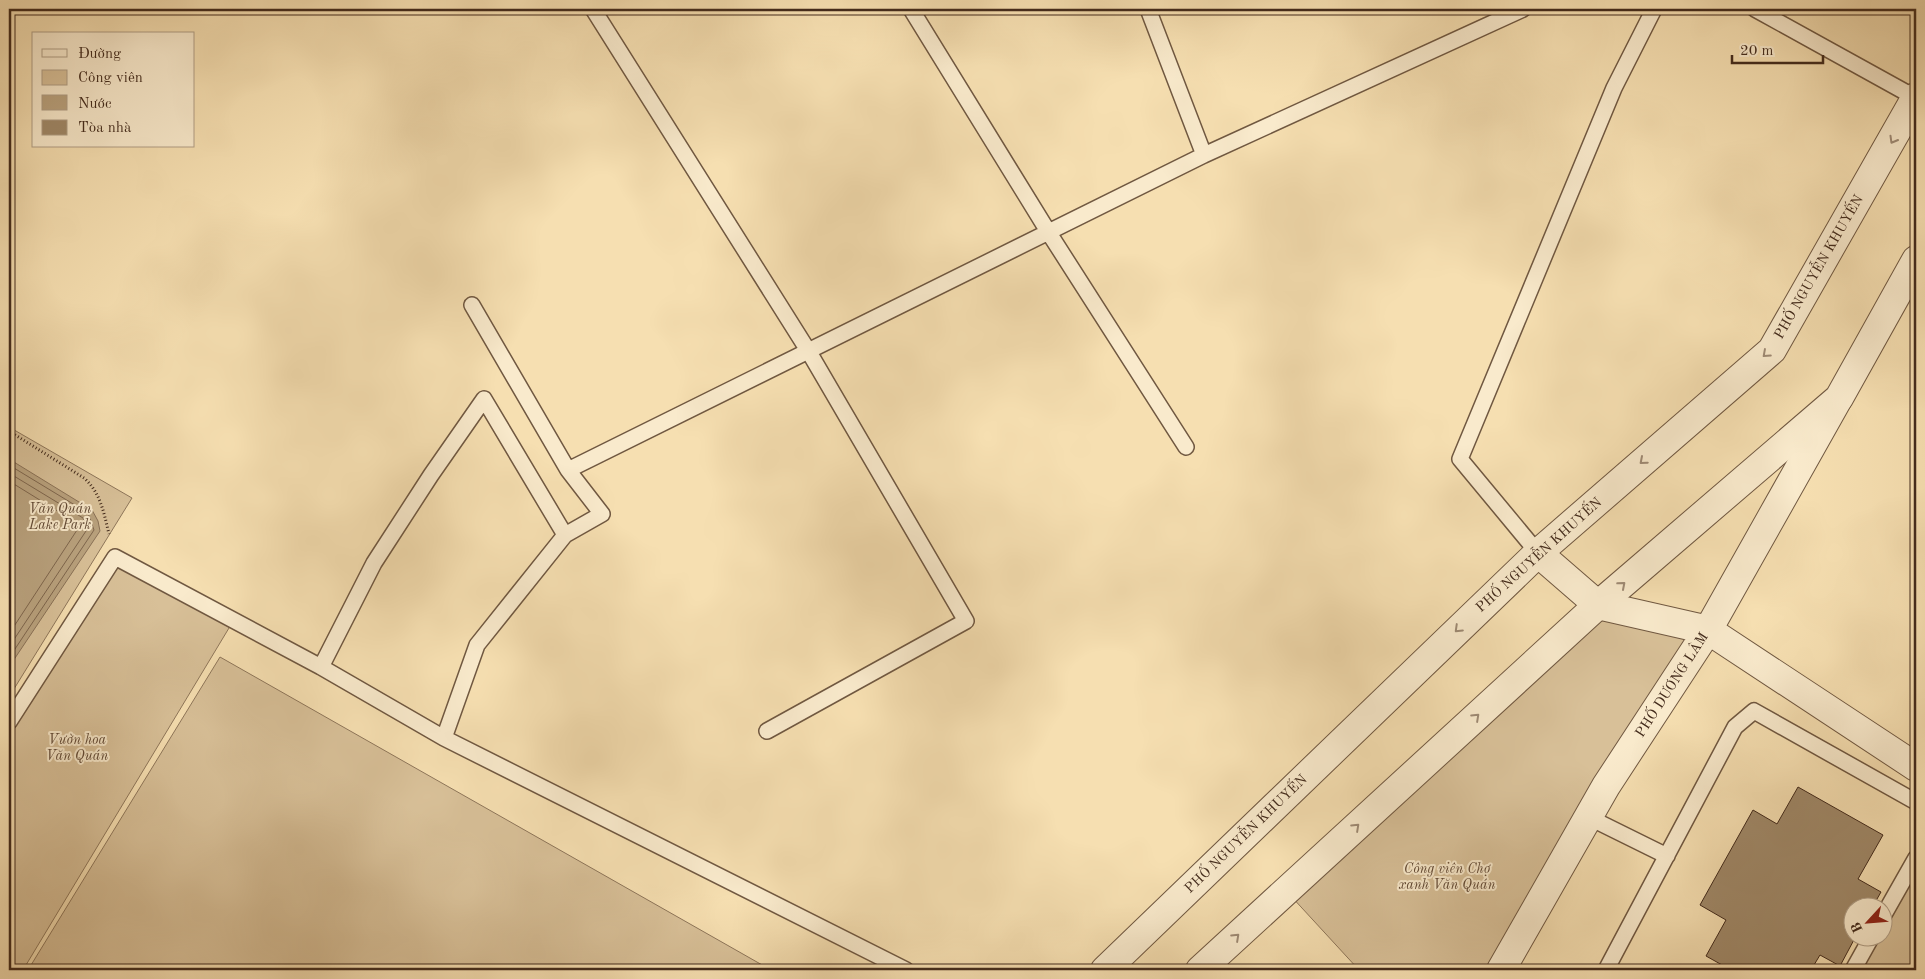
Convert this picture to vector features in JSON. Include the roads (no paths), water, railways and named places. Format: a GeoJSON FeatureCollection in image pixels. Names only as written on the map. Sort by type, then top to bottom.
{"type":"FeatureCollection","features":[{"type":"Feature","properties":{"kind":"street","name":"PHỐ NGUYỄN KHUYẾN"},"geometry":{"type":"LineString","coordinates":[[1105,970],[1538,553],[1772,350],[1916,97]]}},
{"type":"Feature","properties":{"kind":"street"},"geometry":{"type":"LineString","coordinates":[[1200,970],[1598,605],[1839,398],[1916,260]]}},
{"type":"Feature","properties":{"kind":"street","name":"PHỐ DƯƠNG LÂM"},"geometry":{"type":"LineString","coordinates":[[1501,970],[1606,786],[1708,630],[1839,398]]}},
{"type":"Feature","properties":{"kind":"street"},"geometry":{"type":"LineString","coordinates":[[1538,553],[1598,605],[1708,630],[1916,767]]}},
{"type":"Feature","properties":{"kind":"lane"},"geometry":{"type":"LineString","coordinates":[[593,9],[809,352],[966,621],[767,731]]}},
{"type":"Feature","properties":{"kind":"lane"},"geometry":{"type":"LineString","coordinates":[[911,9],[1049,233],[1186,447]]}},
{"type":"Feature","properties":{"kind":"lane"},"geometry":{"type":"LineString","coordinates":[[1148,9],[1204,155]]}},
{"type":"Feature","properties":{"kind":"lane"},"geometry":{"type":"LineString","coordinates":[[568,470],[1204,155],[1523,9]]}},
{"type":"Feature","properties":{"kind":"lane"},"geometry":{"type":"LineString","coordinates":[[1538,553],[1460,459],[1614,88],[1654,9]]}},
{"type":"Feature","properties":{"kind":"lane"},"geometry":{"type":"LineString","coordinates":[[1755,9],[1916,97]]}},
{"type":"Feature","properties":{"kind":"lane"},"geometry":{"type":"LineString","coordinates":[[444,738],[477,645],[565,535],[602,514],[568,470],[472,305]]}},
{"type":"Feature","properties":{"kind":"lane"},"geometry":{"type":"LineString","coordinates":[[321,667],[374,563],[431,475],[484,399],[565,535]]}},
{"type":"Feature","properties":{"kind":"lane"},"geometry":{"type":"LineString","coordinates":[[9,722],[115,557],[321,667],[444,738],[906,970]]}},
{"type":"Feature","properties":{"kind":"lane"},"geometry":{"type":"LineString","coordinates":[[1606,970],[1734,727],[1754,711],[1916,802]]}},
{"type":"Feature","properties":{"kind":"lane"},"geometry":{"type":"LineString","coordinates":[[1588,817],[1667,856]]}},
{"type":"Feature","properties":{"kind":"lane"},"geometry":{"type":"LineString","coordinates":[[1892,900],[1916,858]]}},
{"type":"Feature","properties":{"kind":"lane"},"geometry":{"type":"LineString","coordinates":[[1853,970],[1866,946]]}},
{"type":"Feature","properties":{"kind":"water","name":"Văn Quán Lake Park"},"geometry":{"type":"Polygon","coordinates":[[[9,459],[92,510],[98,521],[100,531],[9,667],[9,459]]]}},
{"type":"Feature","properties":{"kind":"park label","name":"Vườn hoa Văn Quán"},"geometry":{"type":"Point","coordinates":[77,748]}},
{"type":"Feature","properties":{"kind":"park label","name":"Công viên Chợ xanh Văn Quán"},"geometry":{"type":"Point","coordinates":[1447,878]}}]}
